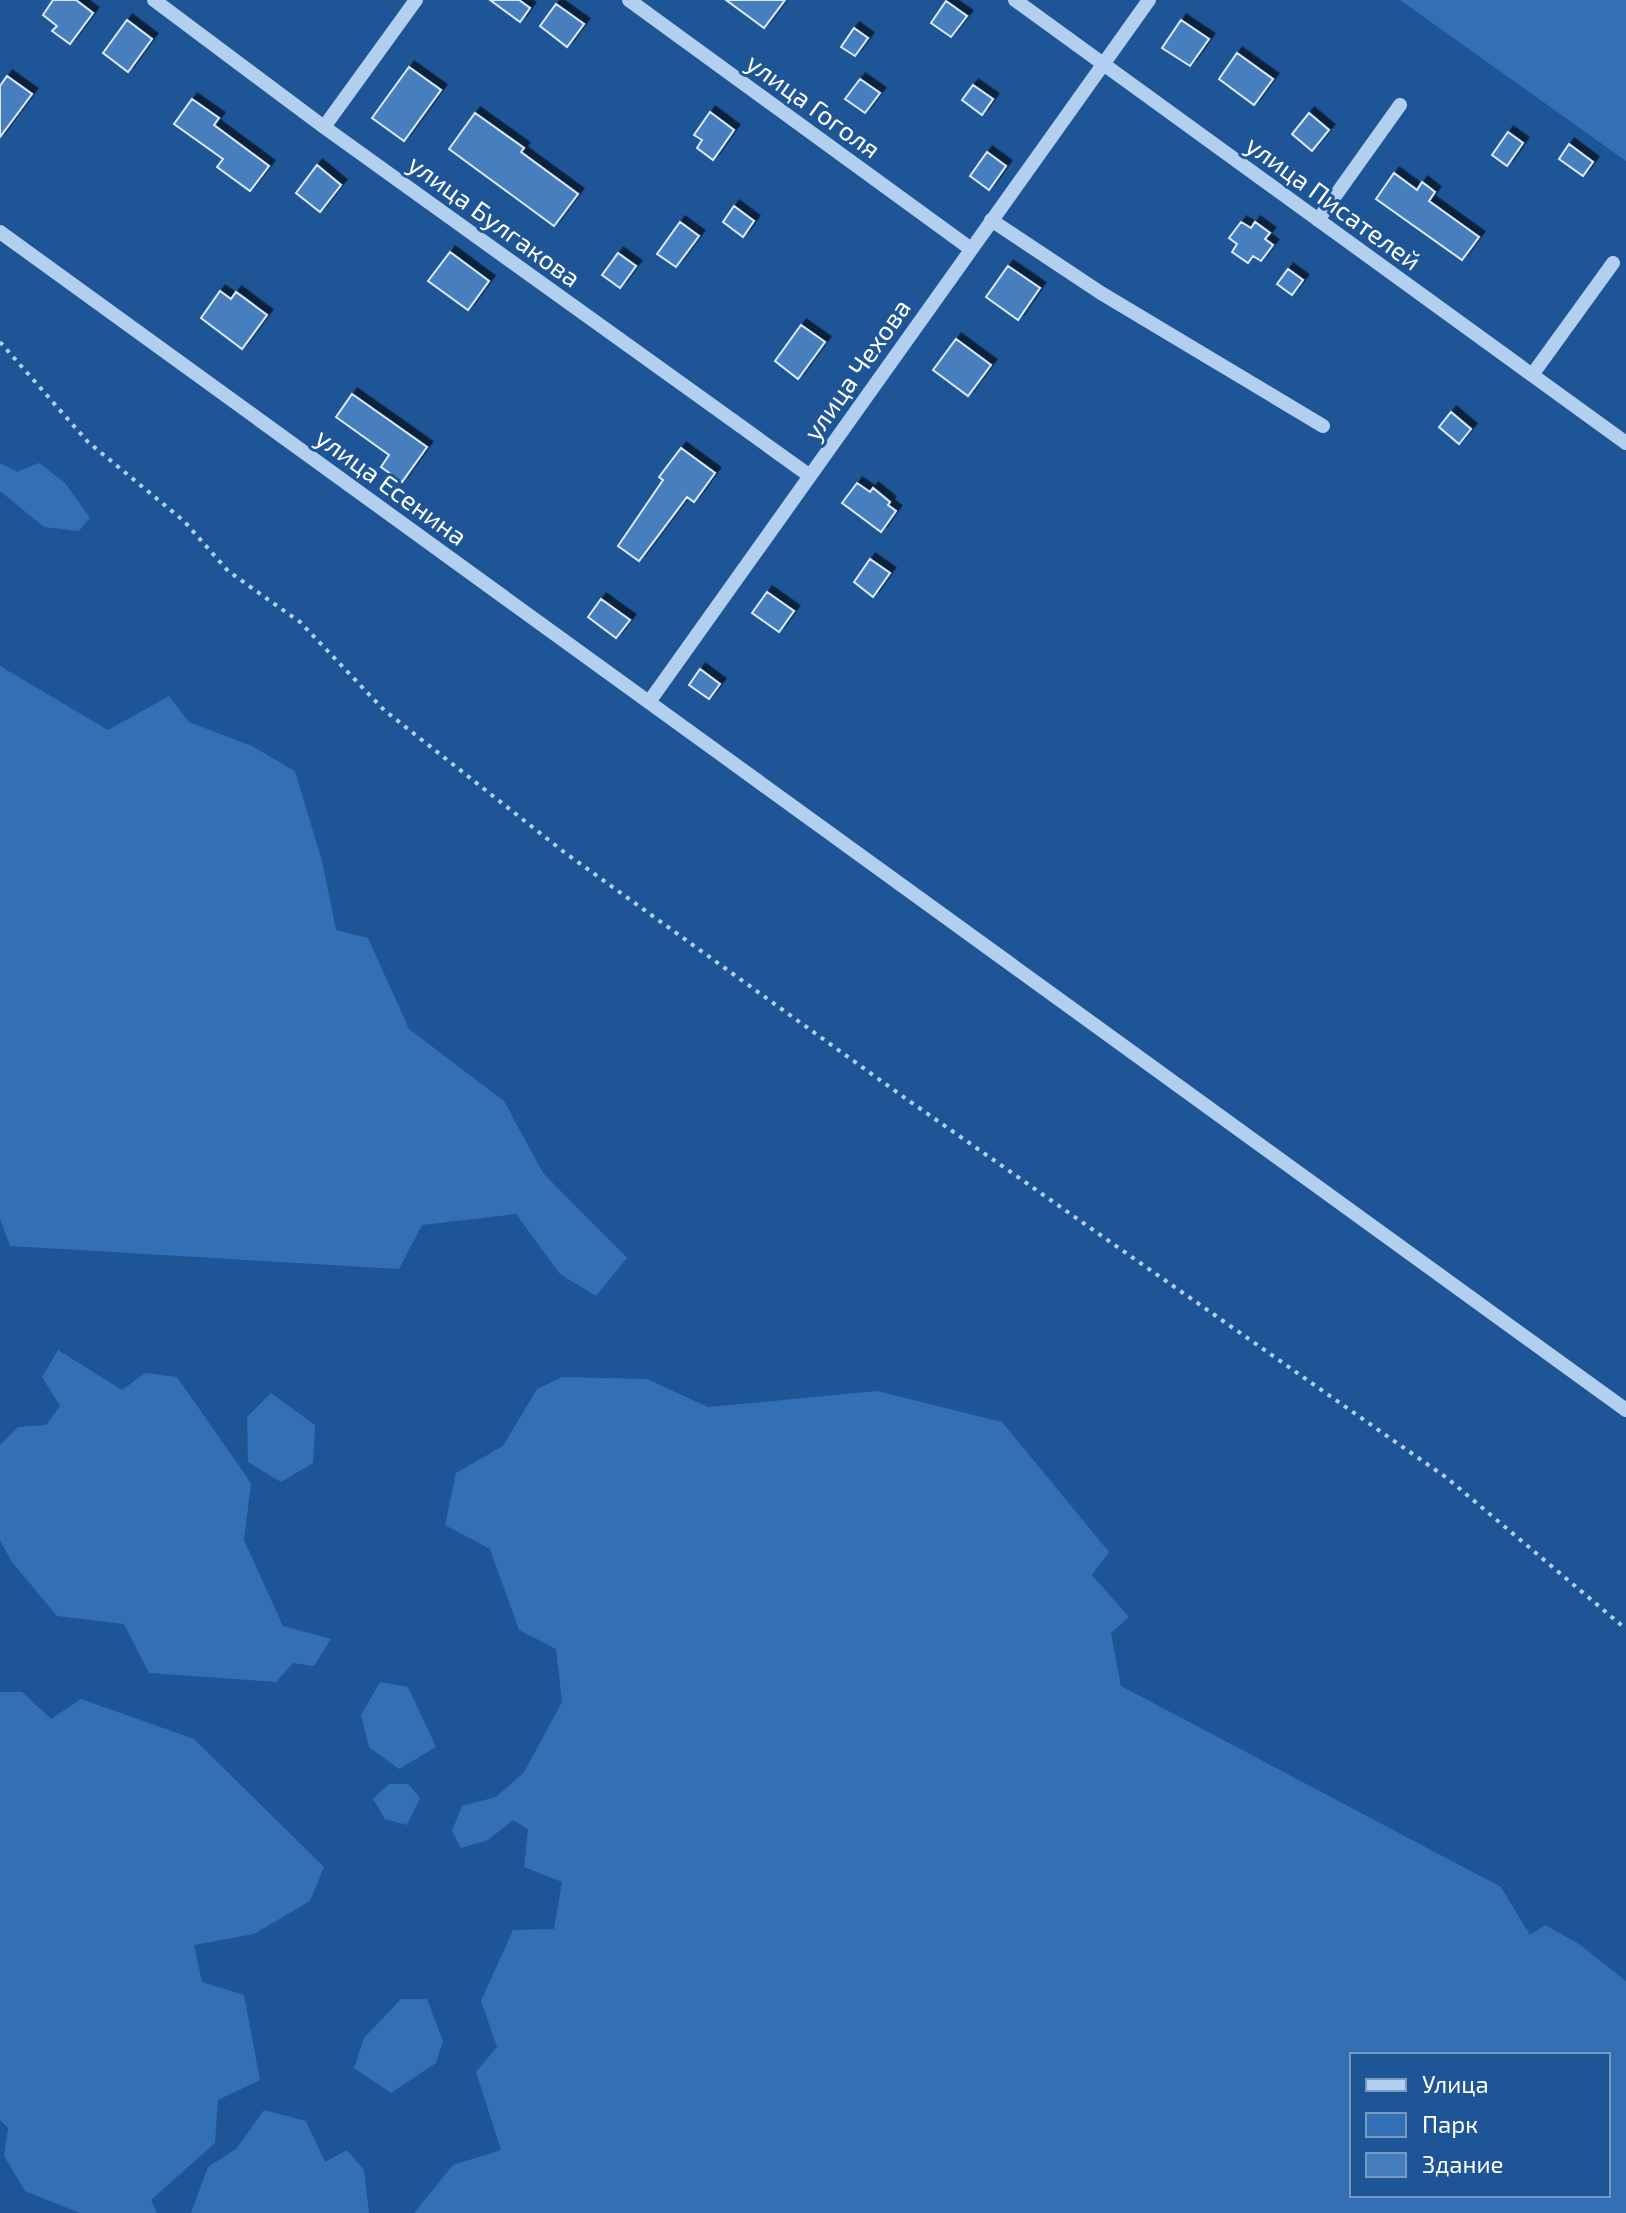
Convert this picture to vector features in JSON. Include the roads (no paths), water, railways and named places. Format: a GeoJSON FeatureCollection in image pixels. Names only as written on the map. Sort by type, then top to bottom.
{"type":"FeatureCollection","features":[{"type":"Feature","properties":{"kind":"street","name":"улица Булгакова"},"geometry":{"type":"LineString","coordinates":[[154,0],[324,127],[810,476]]}},
{"type":"Feature","properties":{"kind":"street"},"geometry":{"type":"LineString","coordinates":[[324,127],[416,0]]}},
{"type":"Feature","properties":{"kind":"street","name":"улица Гоголя"},"geometry":{"type":"LineString","coordinates":[[629,0],[971,249]]}},
{"type":"Feature","properties":{"kind":"street","name":"улица Писателей"},"geometry":{"type":"LineString","coordinates":[[1015,0],[1626,443]]}},
{"type":"Feature","properties":{"kind":"street","name":"улица Чехова"},"geometry":{"type":"LineString","coordinates":[[649,702],[1149,0]]}},
{"type":"Feature","properties":{"kind":"street"},"geometry":{"type":"LineString","coordinates":[[1318,220],[1400,105]]}},
{"type":"Feature","properties":{"kind":"street"},"geometry":{"type":"LineString","coordinates":[[991,220],[1101,293],[1323,426]]}},
{"type":"Feature","properties":{"kind":"street","name":"улица Есенина"},"geometry":{"type":"LineString","coordinates":[[0,232],[1626,1410]]}},
{"type":"Feature","properties":{"kind":"street"},"geometry":{"type":"LineString","coordinates":[[1532,375],[1613,263]]}}]}
